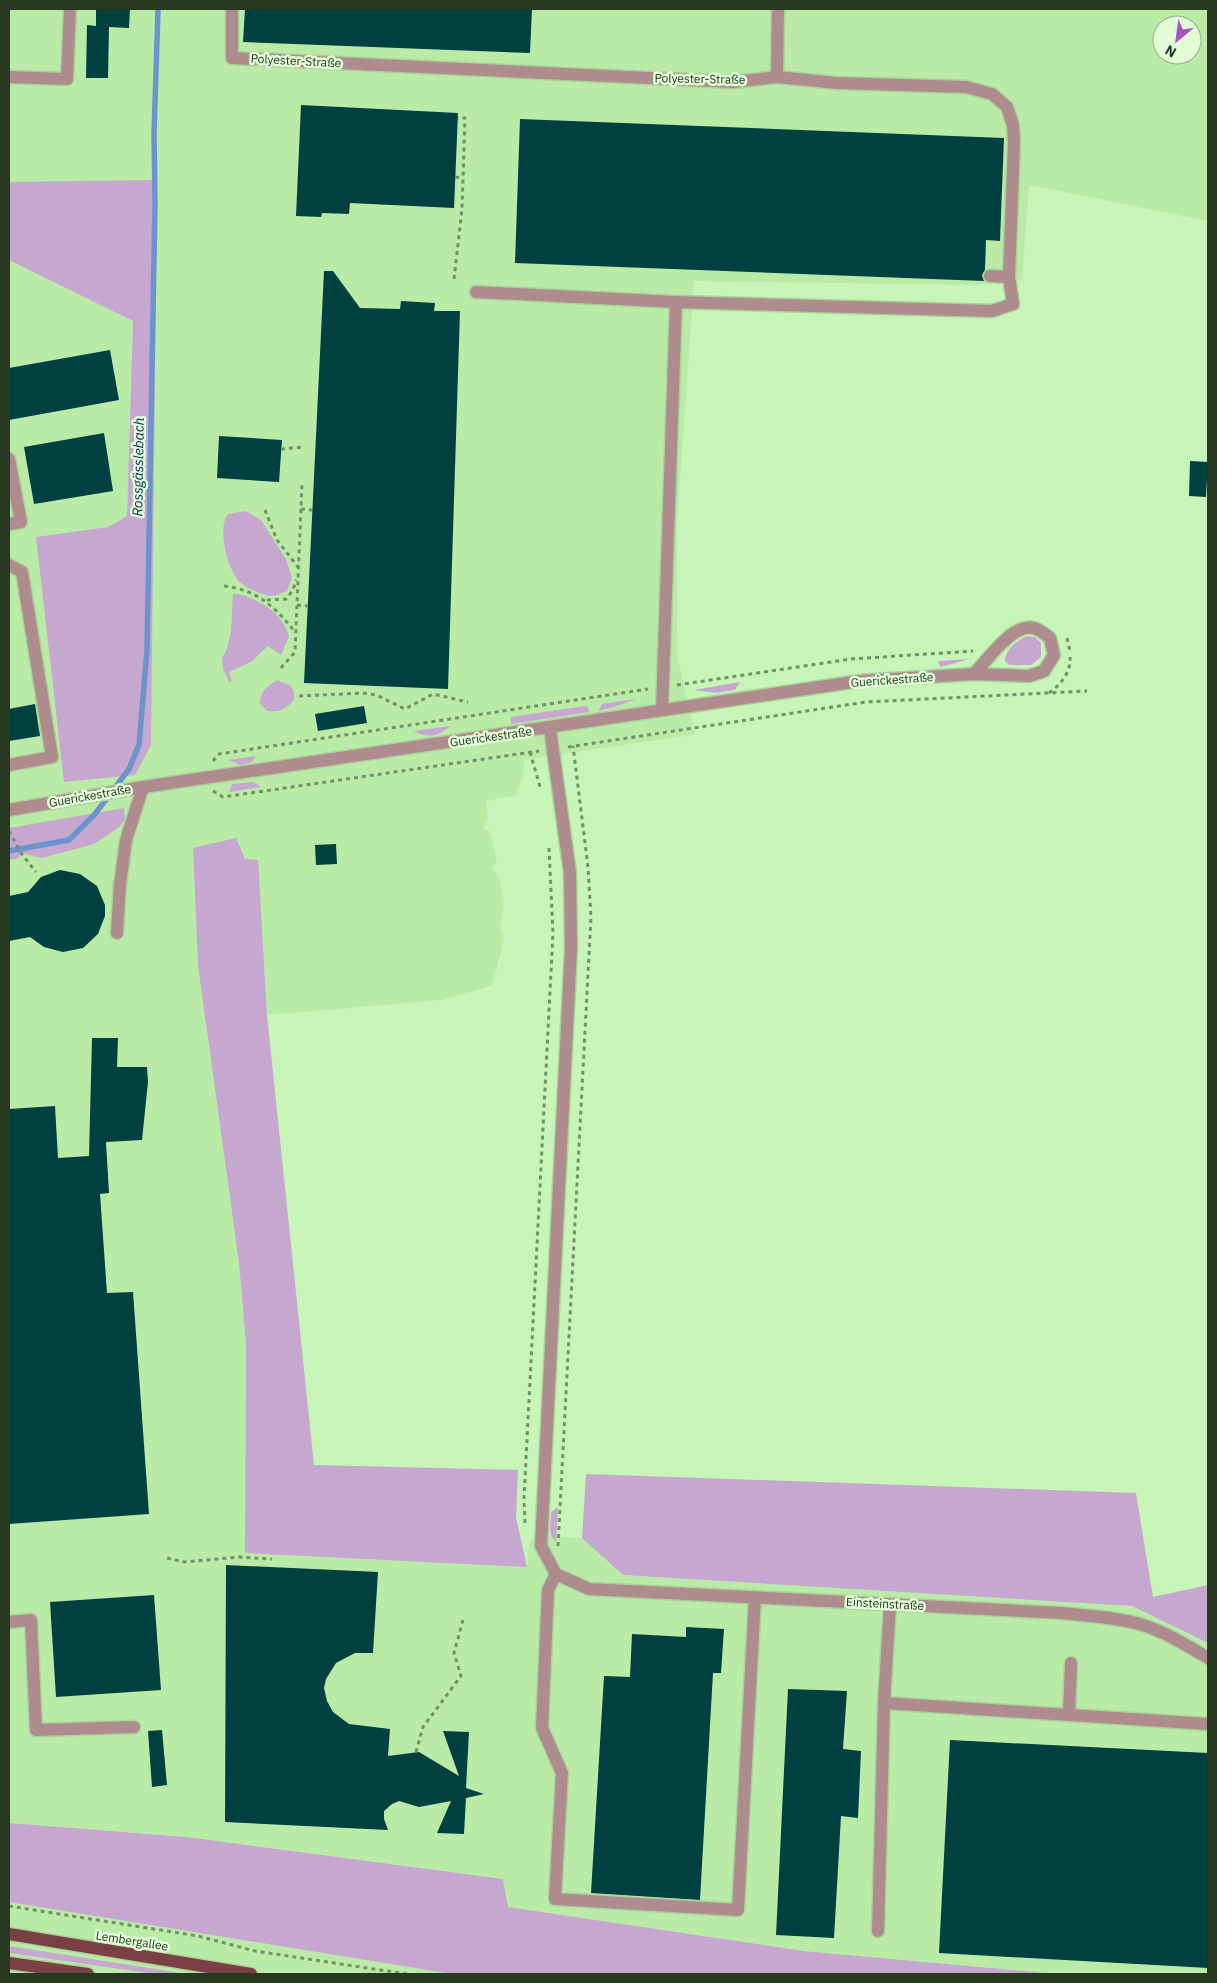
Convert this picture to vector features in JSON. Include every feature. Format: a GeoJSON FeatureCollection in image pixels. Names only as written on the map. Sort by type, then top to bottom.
{"type":"FeatureCollection","features":[{"type":"Feature","properties":{"kind":"main road","name":"Lembergallee"},"geometry":{"type":"LineString","coordinates":[[9,1934],[251,1974]]}},
{"type":"Feature","properties":{"kind":"main road"},"geometry":{"type":"LineString","coordinates":[[9,1963],[88,1974]]}},
{"type":"Feature","properties":{"kind":"street"},"geometry":{"type":"LineString","coordinates":[[9,77],[67,79],[70,9]]}},
{"type":"Feature","properties":{"kind":"street","name":"Polyester-Straße"},"geometry":{"type":"LineString","coordinates":[[232,9],[232,58],[733,82],[777,77],[837,82],[966,87],[992,94],[1007,107],[1013,125],[1014,142],[1010,262],[1013,304],[992,311],[676,302]]}},
{"type":"Feature","properties":{"kind":"street"},"geometry":{"type":"LineString","coordinates":[[777,77],[778,9]]}},
{"type":"Feature","properties":{"kind":"street"},"geometry":{"type":"LineString","coordinates":[[990,276],[1010,277]]}},
{"type":"Feature","properties":{"kind":"street"},"geometry":{"type":"LineString","coordinates":[[476,292],[676,302],[662,710]]}},
{"type":"Feature","properties":{"kind":"street"},"geometry":{"type":"LineString","coordinates":[[9,459],[21,522],[9,524]]}},
{"type":"Feature","properties":{"kind":"street"},"geometry":{"type":"LineString","coordinates":[[9,565],[22,572],[52,756],[9,765]]}},
{"type":"Feature","properties":{"kind":"street","name":"Guerickestraße"},"geometry":{"type":"LineString","coordinates":[[9,810],[143,787],[860,682],[974,674],[1029,676],[1044,671],[1054,655],[1050,638],[1034,628],[1021,627],[1009,636],[974,674]]}},
{"type":"Feature","properties":{"kind":"street"},"geometry":{"type":"LineString","coordinates":[[550,728],[570,873],[571,948],[541,1546],[556,1574],[548,1590],[542,1728],[562,1773],[555,1899],[738,1910],[755,1597]]}},
{"type":"Feature","properties":{"kind":"street"},"geometry":{"type":"LineString","coordinates":[[118,933],[120,884],[126,840],[143,787]]}},
{"type":"Feature","properties":{"kind":"street","name":"Einsteinstraße"},"geometry":{"type":"LineString","coordinates":[[556,1574],[588,1589],[1102,1617],[1143,1625],[1191,1647],[1208,1658]]}},
{"type":"Feature","properties":{"kind":"street"},"geometry":{"type":"LineString","coordinates":[[878,1931],[884,1702],[890,1604]]}},
{"type":"Feature","properties":{"kind":"street"},"geometry":{"type":"LineString","coordinates":[[9,1622],[31,1620],[36,1730],[134,1727]]}},
{"type":"Feature","properties":{"kind":"street"},"geometry":{"type":"LineString","coordinates":[[1069,1714],[1071,1663]]}},
{"type":"Feature","properties":{"kind":"street"},"geometry":{"type":"LineString","coordinates":[[884,1702],[1208,1724]]}},
{"type":"Feature","properties":{"kind":"path"},"geometry":{"type":"LineString","coordinates":[[454,280],[463,178],[465,118],[458,118]]}},
{"type":"Feature","properties":{"kind":"path"},"geometry":{"type":"LineString","coordinates":[[455,178],[463,178]]}},
{"type":"Feature","properties":{"kind":"path"},"geometry":{"type":"LineString","coordinates":[[281,449],[303,447]]}},
{"type":"Feature","properties":{"kind":"path"},"geometry":{"type":"LineString","coordinates":[[281,668],[295,652],[302,484]]}},
{"type":"Feature","properties":{"kind":"path"},"geometry":{"type":"LineString","coordinates":[[301,509],[312,510]]}},
{"type":"Feature","properties":{"kind":"path"},"geometry":{"type":"LineString","coordinates":[[264,510],[277,540],[298,568]]}},
{"type":"Feature","properties":{"kind":"path"},"geometry":{"type":"LineString","coordinates":[[265,600],[286,599],[293,590],[298,575]]}},
{"type":"Feature","properties":{"kind":"path"},"geometry":{"type":"LineString","coordinates":[[224,586],[233,587],[265,600],[278,610],[296,633]]}},
{"type":"Feature","properties":{"kind":"path"},"geometry":{"type":"LineString","coordinates":[[297,605],[308,606]]}},
{"type":"Feature","properties":{"kind":"path"},"geometry":{"type":"LineString","coordinates":[[194,781],[223,797],[866,702],[1087,691]]}},
{"type":"Feature","properties":{"kind":"path"},"geometry":{"type":"LineString","coordinates":[[299,696],[370,694],[405,709],[433,694],[468,702]]}},
{"type":"Feature","properties":{"kind":"path"},"geometry":{"type":"LineString","coordinates":[[530,752],[542,793]]}},
{"type":"Feature","properties":{"kind":"path"},"geometry":{"type":"LineString","coordinates":[[9,831],[21,853],[36,872]]}},
{"type":"Feature","properties":{"kind":"path"},"geometry":{"type":"LineString","coordinates":[[526,1526],[524,1498],[553,933],[549,843]]}},
{"type":"Feature","properties":{"kind":"path"},"geometry":{"type":"LineString","coordinates":[[167,1558],[184,1562],[240,1557],[272,1559]]}},
{"type":"Feature","properties":{"kind":"path"},"geometry":{"type":"LineString","coordinates":[[416,1752],[423,1728],[461,1676],[454,1653],[463,1620]]}},
{"type":"Feature","properties":{"kind":"path"},"geometry":{"type":"LineString","coordinates":[[9,1906],[198,1936],[255,1951],[407,1974]]}},
{"type":"Feature","properties":{"kind":"shaded area"},"geometry":{"type":"Polygon","coordinates":[[[9,9],[1208,9],[1208,221],[1029,185],[1022,280],[977,285],[694,281],[677,522],[677,655],[695,734],[524,760],[523,776],[516,795],[486,801],[488,819],[483,828],[490,833],[497,862],[491,869],[499,875],[504,903],[500,928],[504,939],[492,986],[441,1000],[267,1015],[264,961],[245,859],[236,839],[193,848],[198,966],[239,1263],[246,1344],[245,1553],[527,1567],[530,1540],[542,1536],[582,1538],[623,1575],[1132,1606],[1208,1643],[1208,1974],[1058,1974],[804,1951],[508,1907],[503,1879],[187,1837],[9,1823],[9,260],[133,320],[127,516],[108,527],[36,537],[135,775],[157,181],[9,182],[9,9]]]}},
{"type":"Feature","properties":{"kind":"shaded area"},"geometry":{"type":"Polygon","coordinates":[[[157,180],[151,745],[135,775],[64,782],[36,537],[108,527],[127,516],[133,321],[9,260],[9,182],[157,180]]]}},
{"type":"Feature","properties":{"kind":"shaded area"},"geometry":{"type":"Polygon","coordinates":[[[246,511],[261,520],[286,559],[292,578],[287,591],[272,596],[264,595],[246,587],[235,576],[225,549],[223,529],[228,514],[246,511]]]}},
{"type":"Feature","properties":{"kind":"shaded area"},"geometry":{"type":"Polygon","coordinates":[[[233,593],[251,598],[267,607],[280,619],[289,636],[281,655],[268,646],[251,662],[229,672],[232,681],[229,682],[223,669],[222,658],[227,649],[231,631],[233,593]]]}},
{"type":"Feature","properties":{"kind":"shaded area"},"geometry":{"type":"Polygon","coordinates":[[[1028,636],[1035,637],[1041,643],[1041,657],[1031,665],[1009,665],[1005,661],[1007,653],[1016,642],[1028,636]]]}},
{"type":"Feature","properties":{"kind":"shaded area"},"geometry":{"type":"Polygon","coordinates":[[[969,659],[941,667],[938,663],[939,661],[969,659]]]}},
{"type":"Feature","properties":{"kind":"shaded area"},"geometry":{"type":"Polygon","coordinates":[[[277,680],[291,686],[294,692],[294,699],[282,710],[267,711],[260,703],[261,695],[277,680]]]}},
{"type":"Feature","properties":{"kind":"shaded area"},"geometry":{"type":"Polygon","coordinates":[[[740,682],[735,690],[715,693],[694,690],[740,682]]]}},
{"type":"Feature","properties":{"kind":"shaded area"},"geometry":{"type":"Polygon","coordinates":[[[636,699],[614,707],[598,711],[602,704],[636,699]]]}},
{"type":"Feature","properties":{"kind":"shaded area"},"geometry":{"type":"Polygon","coordinates":[[[588,707],[589,712],[511,724],[511,717],[588,707]]]}},
{"type":"Feature","properties":{"kind":"shaded area"},"geometry":{"type":"Polygon","coordinates":[[[450,726],[438,734],[428,736],[414,731],[450,726]]]}},
{"type":"Feature","properties":{"kind":"shaded area"},"geometry":{"type":"Polygon","coordinates":[[[256,756],[252,762],[241,765],[228,760],[256,756]]]}},
{"type":"Feature","properties":{"kind":"shaded area"},"geometry":{"type":"Polygon","coordinates":[[[254,782],[261,787],[229,792],[232,784],[254,782]]]}},
{"type":"Feature","properties":{"kind":"shaded area"},"geometry":{"type":"Polygon","coordinates":[[[124,808],[125,820],[118,828],[94,844],[42,858],[21,853],[19,858],[9,860],[9,828],[124,808]]]}},
{"type":"Feature","properties":{"kind":"shaded area"},"geometry":{"type":"Polygon","coordinates":[[[236,838],[245,859],[258,860],[267,1015],[314,1465],[518,1470],[516,1517],[527,1567],[245,1553],[246,1344],[239,1263],[198,966],[193,848],[236,838]]]}},
{"type":"Feature","properties":{"kind":"shaded area"},"geometry":{"type":"Polygon","coordinates":[[[586,1474],[1136,1493],[1153,1597],[1208,1585],[1208,1643],[1132,1606],[623,1575],[582,1538],[586,1474]]]}},
{"type":"Feature","properties":{"kind":"shaded area"},"geometry":{"type":"Polygon","coordinates":[[[558,1507],[556,1542],[551,1536],[550,1524],[551,1512],[558,1507]]]}},
{"type":"Feature","properties":{"kind":"shaded area"},"geometry":{"type":"Polygon","coordinates":[[[9,1823],[187,1837],[503,1879],[508,1907],[804,1951],[1058,1974],[452,1974],[9,1902],[9,1823]]]}},
{"type":"Feature","properties":{"kind":"shaded area"},"geometry":{"type":"Polygon","coordinates":[[[9,1902],[452,1974],[9,1974],[9,1902]]]}},
{"type":"Feature","properties":{"kind":"shaded area"},"geometry":{"type":"Polygon","coordinates":[[[9,1946],[187,1974],[155,1974],[9,1953],[9,1946]]]}},
{"type":"Feature","properties":{"kind":"building"},"geometry":{"type":"Polygon","coordinates":[[[96,9],[130,9],[129,28],[109,27],[108,78],[86,78],[87,25],[96,26],[96,9]]]}},
{"type":"Feature","properties":{"kind":"building"},"geometry":{"type":"Polygon","coordinates":[[[245,9],[532,9],[530,53],[243,42],[245,9]]]}},
{"type":"Feature","properties":{"kind":"building"},"geometry":{"type":"Polygon","coordinates":[[[301,105],[458,113],[454,208],[350,203],[349,214],[322,213],[321,217],[296,216],[301,105]]]}},
{"type":"Feature","properties":{"kind":"building"},"geometry":{"type":"Polygon","coordinates":[[[520,119],[1004,138],[1000,241],[986,240],[985,270],[982,275],[984,281],[515,263],[520,119]]]}},
{"type":"Feature","properties":{"kind":"building"},"geometry":{"type":"Polygon","coordinates":[[[324,271],[333,271],[360,308],[400,309],[401,301],[435,303],[434,311],[460,311],[448,689],[304,683],[324,271]]]}},
{"type":"Feature","properties":{"kind":"building"},"geometry":{"type":"Polygon","coordinates":[[[110,350],[119,400],[9,420],[9,368],[110,350]]]}},
{"type":"Feature","properties":{"kind":"building"},"geometry":{"type":"Polygon","coordinates":[[[104,433],[113,491],[34,504],[24,447],[104,433]]]}},
{"type":"Feature","properties":{"kind":"building"},"geometry":{"type":"Polygon","coordinates":[[[219,436],[282,440],[279,482],[217,478],[219,436]]]}},
{"type":"Feature","properties":{"kind":"building"},"geometry":{"type":"Polygon","coordinates":[[[1190,461],[1208,462],[1206,497],[1189,496],[1190,461]]]}},
{"type":"Feature","properties":{"kind":"building"},"geometry":{"type":"Polygon","coordinates":[[[35,704],[40,736],[9,741],[9,709],[35,704]]]}},
{"type":"Feature","properties":{"kind":"building"},"geometry":{"type":"Polygon","coordinates":[[[364,706],[367,723],[318,731],[315,714],[364,706]]]}},
{"type":"Feature","properties":{"kind":"building"},"geometry":{"type":"Polygon","coordinates":[[[336,844],[337,864],[316,865],[315,845],[336,844]]]}},
{"type":"Feature","properties":{"kind":"building"},"geometry":{"type":"Polygon","coordinates":[[[60,870],[80,874],[97,886],[105,905],[105,916],[98,934],[83,948],[63,952],[44,947],[30,937],[9,941],[9,896],[28,892],[41,877],[60,870]]]}},
{"type":"Feature","properties":{"kind":"building"},"geometry":{"type":"Polygon","coordinates":[[[92,1038],[118,1038],[117,1067],[147,1067],[148,1082],[142,1140],[106,1142],[109,1193],[100,1194],[107,1293],[133,1292],[149,1514],[9,1524],[9,1109],[55,1106],[58,1158],[89,1156],[92,1038]]]}},
{"type":"Feature","properties":{"kind":"building"},"geometry":{"type":"Polygon","coordinates":[[[226,1565],[378,1572],[373,1653],[355,1653],[336,1663],[326,1679],[324,1688],[327,1701],[333,1712],[349,1724],[390,1729],[388,1756],[419,1752],[459,1776],[443,1731],[469,1732],[466,1788],[484,1794],[466,1798],[464,1834],[437,1833],[451,1801],[419,1807],[399,1801],[392,1804],[384,1811],[384,1819],[388,1830],[225,1822],[226,1565]]]}},
{"type":"Feature","properties":{"kind":"building"},"geometry":{"type":"Polygon","coordinates":[[[154,1595],[161,1690],[56,1697],[50,1602],[154,1595]]]}},
{"type":"Feature","properties":{"kind":"building"},"geometry":{"type":"Polygon","coordinates":[[[686,1627],[724,1629],[721,1673],[713,1673],[700,1900],[591,1893],[604,1676],[630,1677],[632,1634],[686,1637],[686,1627]]]}},
{"type":"Feature","properties":{"kind":"building"},"geometry":{"type":"Polygon","coordinates":[[[788,1689],[847,1691],[843,1749],[861,1751],[858,1818],[841,1816],[834,1938],[776,1935],[788,1689]]]}},
{"type":"Feature","properties":{"kind":"building"},"geometry":{"type":"Polygon","coordinates":[[[162,1730],[167,1785],[152,1787],[148,1731],[162,1730]]]}},
{"type":"Feature","properties":{"kind":"building"},"geometry":{"type":"Polygon","coordinates":[[[950,1740],[1208,1753],[1208,1968],[939,1953],[950,1740]]]}},
{"type":"Feature","properties":{"kind":"waterway","name":"Rossgässlebach"},"geometry":{"type":"LineString","coordinates":[[9,851],[69,840],[95,814],[129,769],[139,745],[147,650],[155,202],[154,134],[158,9]]}}]}
